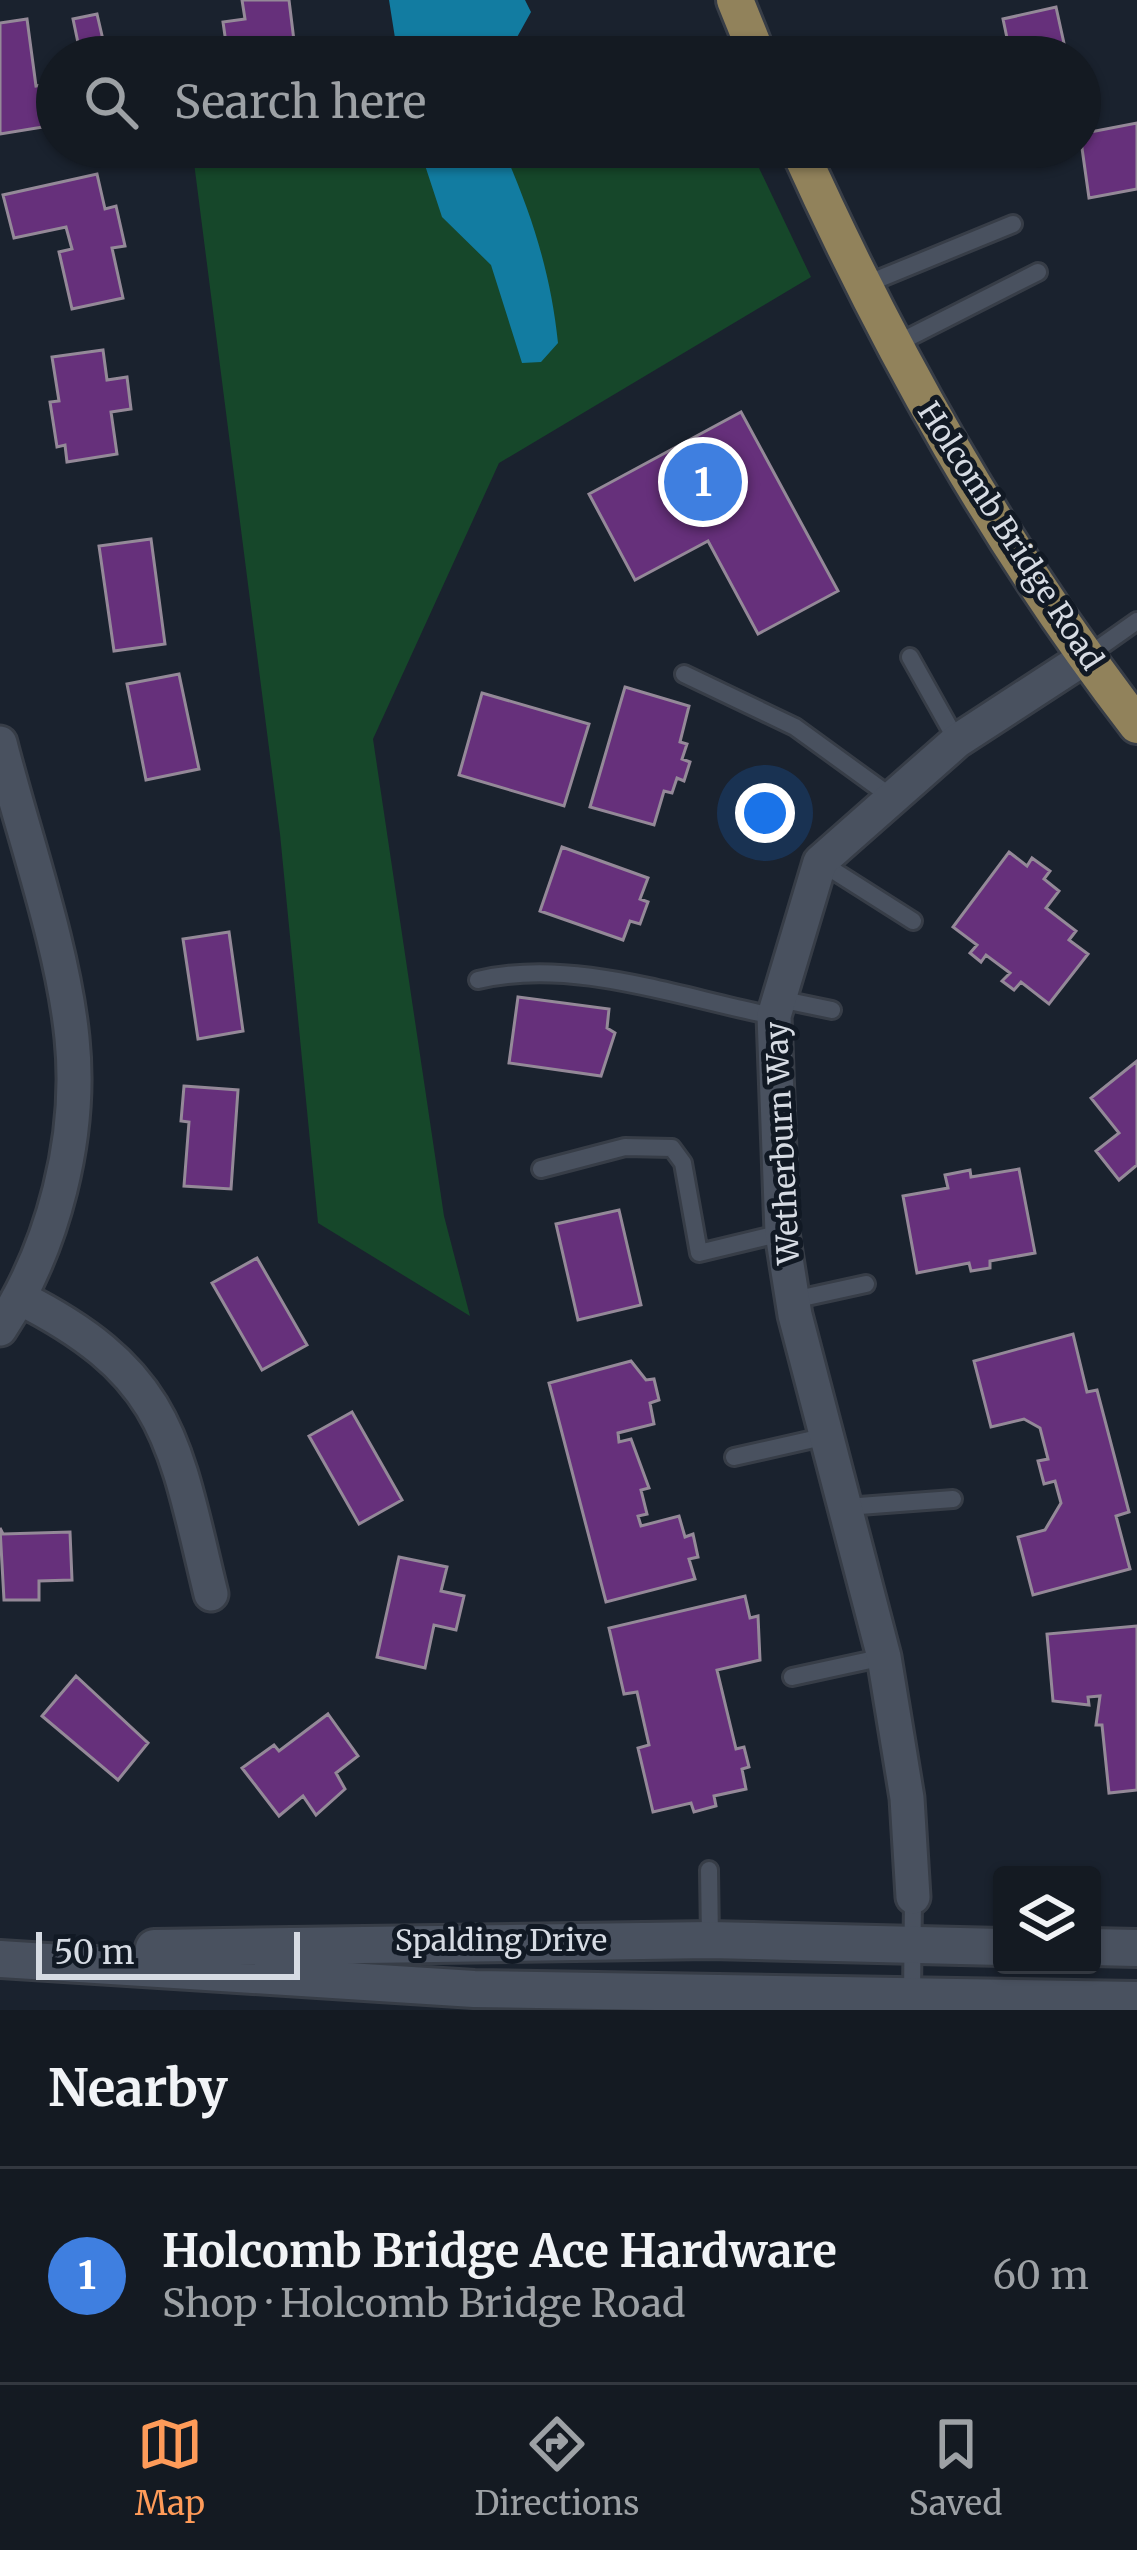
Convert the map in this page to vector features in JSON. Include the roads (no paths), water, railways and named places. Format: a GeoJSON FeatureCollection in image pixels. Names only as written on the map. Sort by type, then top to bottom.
{"type":"FeatureCollection","features":[{"type":"Feature","properties":{"kind":"main road"},"geometry":{"type":"LineString","coordinates":[[735,0],[750,36]]}},
{"type":"Feature","properties":{"kind":"main road","name":"Holcomb Bridge Road"},"geometry":{"type":"LineString","coordinates":[[808,168],[862,286],[948,448],[1086,657],[1137,725]]}},
{"type":"Feature","properties":{"kind":"main road","name":"Spalding Drive"},"geometry":{"type":"LineString","coordinates":[[0,1955],[710,1940],[993,1947]]}},
{"type":"Feature","properties":{"kind":"main road"},"geometry":{"type":"LineString","coordinates":[[1101,1948],[1137,1948]]}},
{"type":"Feature","properties":{"kind":"main road","name":"Spalding Drive"},"geometry":{"type":"LineString","coordinates":[[0,1955],[474,1989],[912,2004],[1137,2000]]}},
{"type":"Feature","properties":{"kind":"street"},"geometry":{"type":"LineString","coordinates":[[820,862],[957,741],[1086,657]]}},
{"type":"Feature","properties":{"kind":"street"},"geometry":{"type":"LineString","coordinates":[[0,1328],[20,1298],[71,1141],[72,1038],[2,757]]}},
{"type":"Feature","properties":{"kind":"street","name":"Wetherburn Way"},"geometry":{"type":"LineString","coordinates":[[820,862],[777,1007],[782,1233],[793,1300],[884,1657],[908,1798],[913,1897]]}},
{"type":"Feature","properties":{"kind":"street"},"geometry":{"type":"LineString","coordinates":[[20,1298],[82,1329],[134,1376],[171,1440],[212,1594]]}},
{"type":"Feature","properties":{"kind":"lane"},"geometry":{"type":"LineString","coordinates":[[862,286],[1012,224]]}},
{"type":"Feature","properties":{"kind":"lane"},"geometry":{"type":"LineString","coordinates":[[893,345],[1038,272]]}},
{"type":"Feature","properties":{"kind":"lane"},"geometry":{"type":"LineString","coordinates":[[1086,657],[1137,621]]}},
{"type":"Feature","properties":{"kind":"lane"},"geometry":{"type":"LineString","coordinates":[[910,657],[957,741]]}},
{"type":"Feature","properties":{"kind":"lane"},"geometry":{"type":"LineString","coordinates":[[684,674],[795,727],[890,796]]}},
{"type":"Feature","properties":{"kind":"lane"},"geometry":{"type":"LineString","coordinates":[[820,862],[913,921]]}},
{"type":"Feature","properties":{"kind":"lane"},"geometry":{"type":"LineString","coordinates":[[478,980],[537,973],[587,977],[777,1007],[832,1010]]}},
{"type":"Feature","properties":{"kind":"lane"},"geometry":{"type":"LineString","coordinates":[[541,1169],[625,1148],[672,1148],[683,1163],[698,1253],[782,1233]]}},
{"type":"Feature","properties":{"kind":"lane"},"geometry":{"type":"LineString","coordinates":[[793,1300],[866,1284]]}},
{"type":"Feature","properties":{"kind":"lane"},"geometry":{"type":"LineString","coordinates":[[734,1457],[827,1436]]}},
{"type":"Feature","properties":{"kind":"lane"},"geometry":{"type":"LineString","coordinates":[[846,1507],[953,1499]]}},
{"type":"Feature","properties":{"kind":"lane"},"geometry":{"type":"LineString","coordinates":[[792,1677],[884,1657]]}},
{"type":"Feature","properties":{"kind":"lane"},"geometry":{"type":"LineString","coordinates":[[709,1870],[710,1940]]}},
{"type":"Feature","properties":{"kind":"lane"},"geometry":{"type":"LineString","coordinates":[[912,2004],[913,1897]]}},
{"type":"Feature","properties":{"kind":"water"},"geometry":{"type":"Polygon","coordinates":[[[389,0],[525,0],[531,12],[518,36],[395,36],[389,0]]]}},
{"type":"Feature","properties":{"kind":"water"},"geometry":{"type":"Polygon","coordinates":[[[426,168],[511,168],[540,247],[555,318],[558,343],[541,362],[522,363],[491,265],[442,217],[426,168]]]}},
{"type":"Feature","properties":{"kind":"place","name":"Holcomb Bridge Ace Hardware"},"geometry":{"type":"Point","coordinates":[703,482]}}]}
